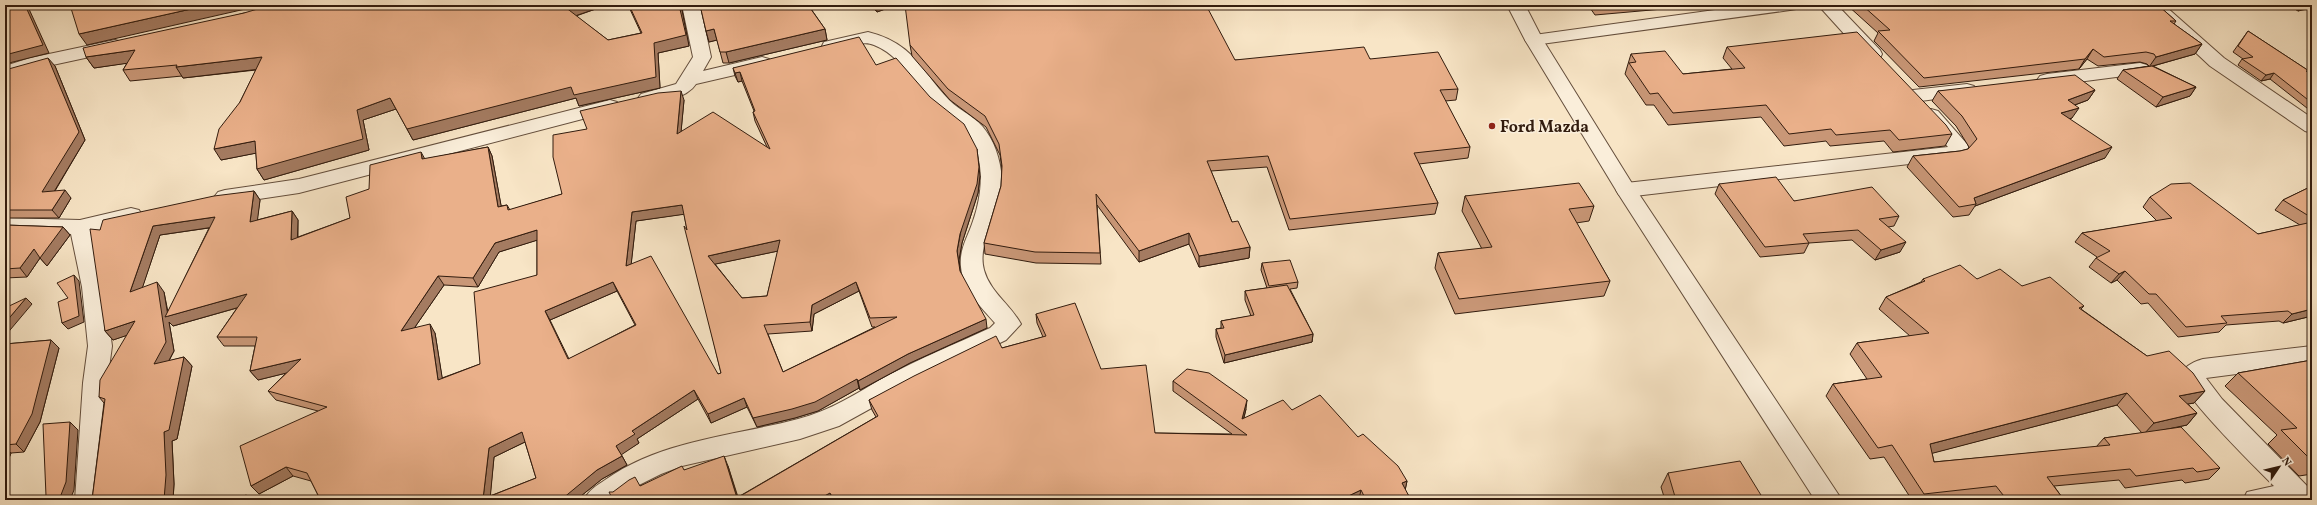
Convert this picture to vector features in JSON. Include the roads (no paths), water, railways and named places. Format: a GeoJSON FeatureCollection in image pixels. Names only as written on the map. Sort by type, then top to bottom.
{"type":"FeatureCollection","features":[{"type":"Feature","properties":{"kind":"street"},"geometry":{"type":"LineString","coordinates":[[690,80],[692,70],[702,57],[691,5]]}},
{"type":"Feature","properties":{"kind":"street"},"geometry":{"type":"LineString","coordinates":[[1516,5],[1534,40],[1626,190],[1829,500]]}},
{"type":"Feature","properties":{"kind":"street"},"geometry":{"type":"LineString","coordinates":[[1534,40],[1790,5]]}},
{"type":"Feature","properties":{"kind":"street"},"geometry":{"type":"LineString","coordinates":[[1827,5],[1886,68]]}},
{"type":"Feature","properties":{"kind":"street"},"geometry":{"type":"LineString","coordinates":[[2154,5],[2217,62],[2312,126]]}},
{"type":"Feature","properties":{"kind":"street"},"geometry":{"type":"LineString","coordinates":[[597,500],[616,484],[638,471],[665,459],[803,428],[831,418],[906,378],[998,334],[1009,324],[979,289],[972,268],[974,246],[984,221],[992,187],[991,166],[978,133],[943,105],[902,55],[882,42],[868,38],[860,38],[812,51]]}},
{"type":"Feature","properties":{"kind":"street"},"geometry":{"type":"LineString","coordinates":[[5,72],[30,64],[128,43]]}},
{"type":"Feature","properties":{"kind":"street"},"geometry":{"type":"LineString","coordinates":[[204,200],[299,186],[562,117],[679,91],[690,80],[782,58]]}},
{"type":"Feature","properties":{"kind":"street"},"geometry":{"type":"LineString","coordinates":[[2027,82],[2140,69]]}},
{"type":"Feature","properties":{"kind":"street"},"geometry":{"type":"LineString","coordinates":[[1626,190],[1954,154],[1959,149],[1957,144],[1948,132],[1907,90],[1981,88]]}},
{"type":"Feature","properties":{"kind":"street"},"geometry":{"type":"LineString","coordinates":[[5,225],[80,227],[152,211]]}},
{"type":"Feature","properties":{"kind":"street"},"geometry":{"type":"LineString","coordinates":[[80,227],[93,287],[100,346],[95,383],[88,500]]}},
{"type":"Feature","properties":{"kind":"street"},"geometry":{"type":"LineString","coordinates":[[2301,497],[2213,406],[2194,381],[2195,373],[2203,368],[2312,355]]}},
{"type":"Feature","properties":{"kind":"street"},"geometry":{"type":"LineString","coordinates":[[2256,500],[2301,497]]}},
{"type":"Feature","properties":{"kind":"place","name":"Ford Mazda"},"geometry":{"type":"Point","coordinates":[1492,126]}}]}
